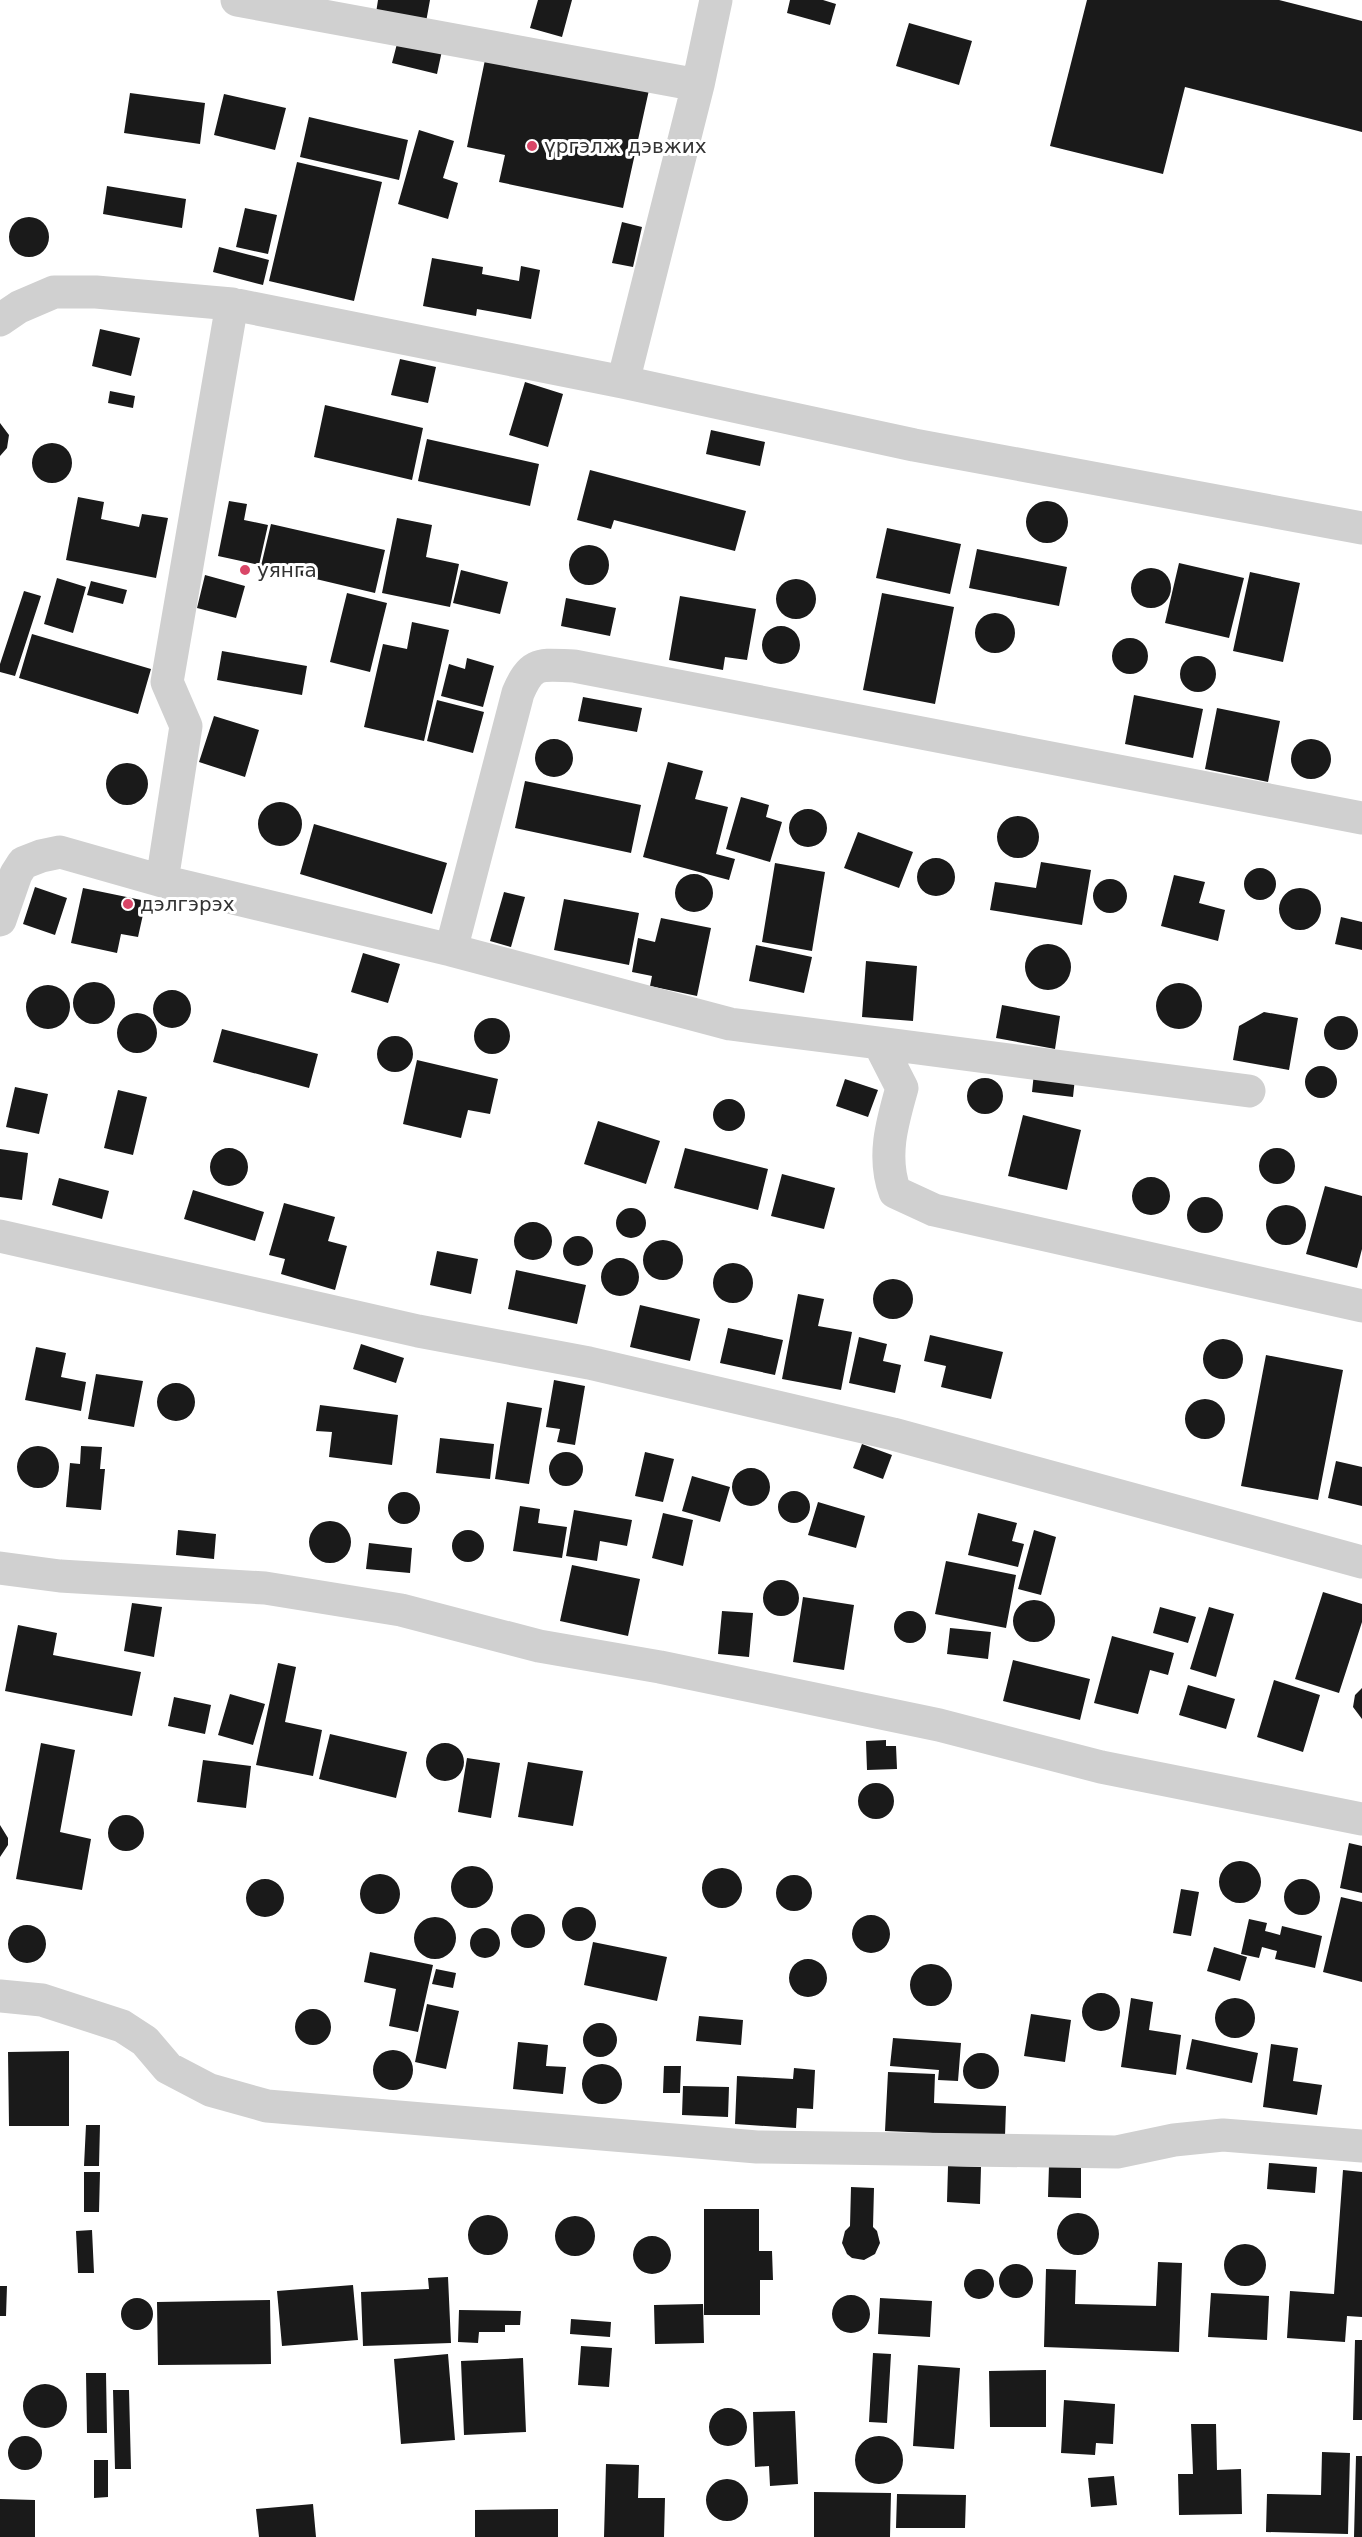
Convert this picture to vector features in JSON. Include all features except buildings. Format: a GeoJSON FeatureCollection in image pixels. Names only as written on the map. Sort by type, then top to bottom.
{"type":"FeatureCollection","features":[{"type":"Feature","properties":{"kind":"street"},"geometry":{"type":"LineString","coordinates":[[237,0],[698,85]]}},
{"type":"Feature","properties":{"kind":"street"},"geometry":{"type":"LineString","coordinates":[[623,382],[698,85],[716,0]]}},
{"type":"Feature","properties":{"kind":"street"},"geometry":{"type":"LineString","coordinates":[[0,320],[19,307],[54,292],[96,292],[232,304],[623,382],[914,445],[1362,528]]}},
{"type":"Feature","properties":{"kind":"street"},"geometry":{"type":"LineString","coordinates":[[162,881],[186,726],[167,682],[232,304]]}},
{"type":"Feature","properties":{"kind":"street"},"geometry":{"type":"LineString","coordinates":[[451,950],[518,693],[526,675],[541,665],[574,666],[1362,818]]}},
{"type":"Feature","properties":{"kind":"street"},"geometry":{"type":"LineString","coordinates":[[0,920],[16,874],[23,863],[60,852],[162,881],[451,950],[730,1024],[1249,1091]]}},
{"type":"Feature","properties":{"kind":"street"},"geometry":{"type":"LineString","coordinates":[[879,1042],[902,1088],[891,1129],[887,1172],[895,1192],[934,1210],[1362,1306]]}},
{"type":"Feature","properties":{"kind":"street"},"geometry":{"type":"LineString","coordinates":[[0,1236],[418,1331],[589,1363],[882,1432],[1362,1562]]}},
{"type":"Feature","properties":{"kind":"street"},"geometry":{"type":"LineString","coordinates":[[0,1568],[60,1575],[265,1588],[401,1610],[539,1646],[660,1667],[939,1725],[1101,1767],[1362,1819]]}},
{"type":"Feature","properties":{"kind":"street"},"geometry":{"type":"LineString","coordinates":[[0,1996],[42,2000],[122,2026],[145,2041],[168,2068],[210,2090],[267,2106],[757,2147],[1117,2152],[1174,2140],[1224,2135],[1362,2146]]}},
{"type":"Feature","properties":{"kind":"place","name":"үргэлж дэвжих"},"geometry":{"type":"Point","coordinates":[532,146]}},
{"type":"Feature","properties":{"kind":"place","name":"уянга"},"geometry":{"type":"Point","coordinates":[245,570]}},
{"type":"Feature","properties":{"kind":"place","name":"дэлгэрэх"},"geometry":{"type":"Point","coordinates":[128,904]}}]}
